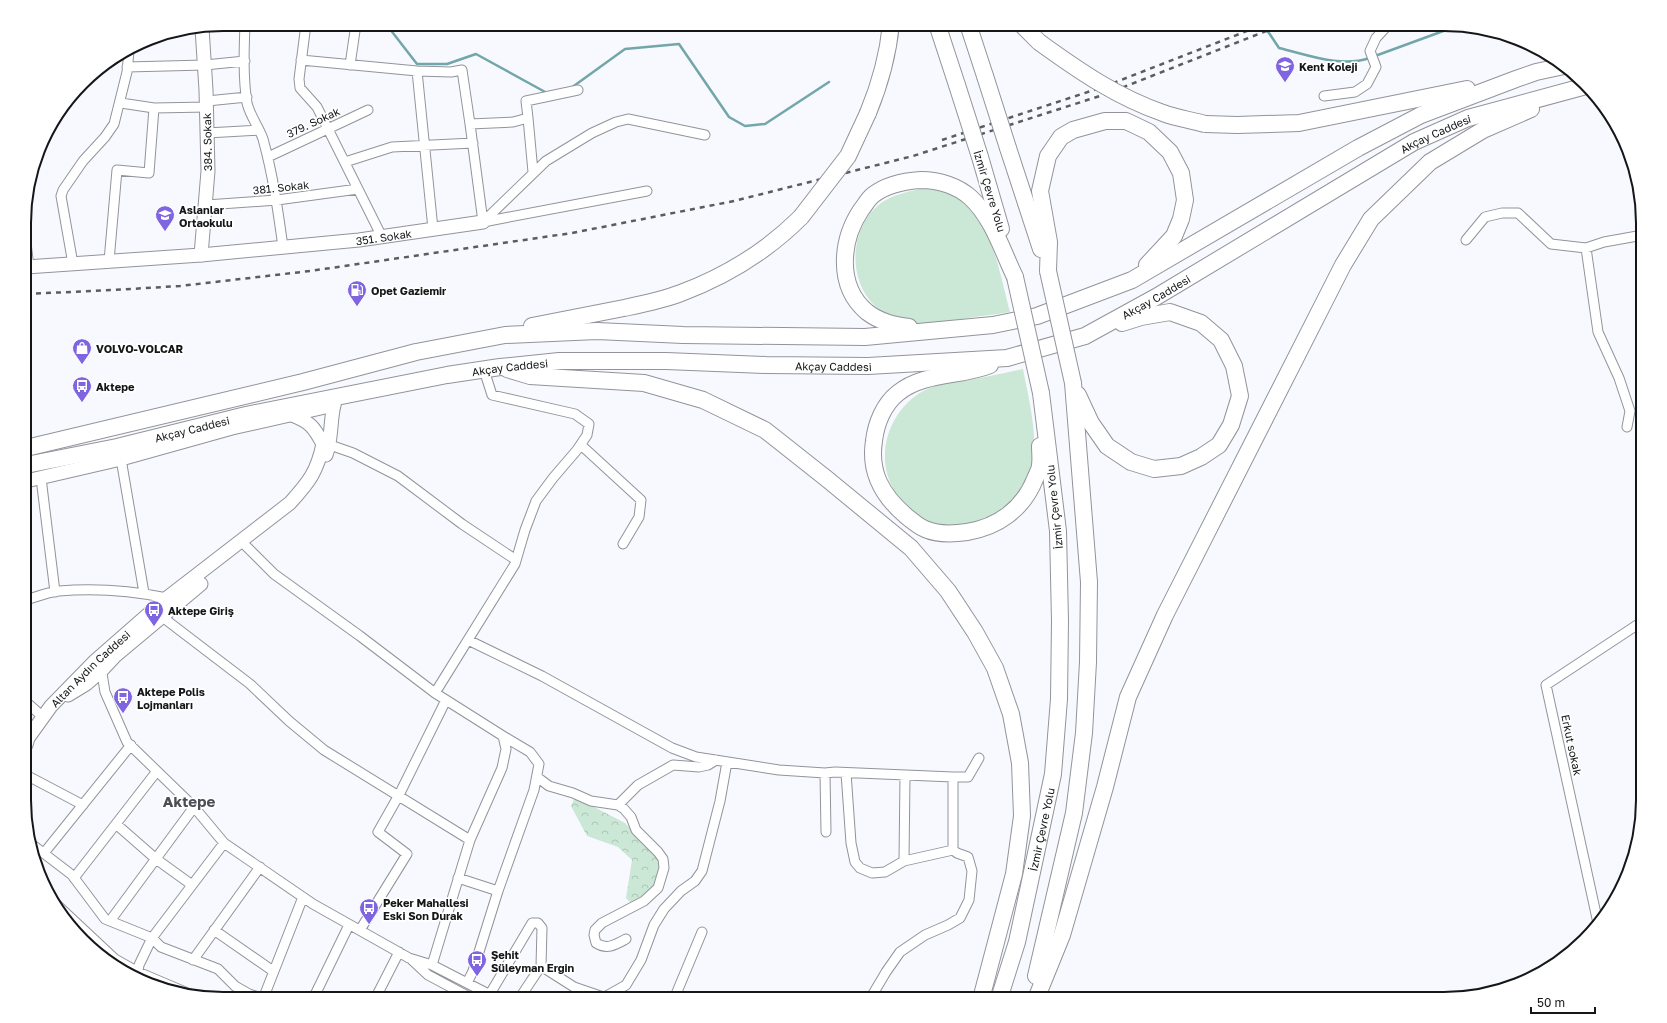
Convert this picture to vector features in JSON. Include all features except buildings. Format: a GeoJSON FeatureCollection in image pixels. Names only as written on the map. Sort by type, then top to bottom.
{"type":"FeatureCollection","features":[{"type":"Feature","properties":{"kind":"highway"},"geometry":{"type":"LineString","coordinates":[[505,335],[517,329],[614,310],[680,294],[725,274],[748,260],[788,230],[801,217],[848,156],[875,97],[889,47],[890,31]]}},
{"type":"Feature","properties":{"kind":"highway","name":"İzmir Çevre Yolu"},"geometry":{"type":"LineString","coordinates":[[939,31],[980,157],[1015,277],[1041,393],[1058,530],[1060,621],[1059,699],[1053,774],[1017,942],[1001,992]]}},
{"type":"Feature","properties":{"kind":"highway"},"geometry":{"type":"LineString","coordinates":[[970,31],[1048,271],[1073,383],[1089,582],[1088,662],[1084,733],[1074,813],[1033,992]]}},
{"type":"Feature","properties":{"kind":"highway"},"geometry":{"type":"LineString","coordinates":[[1028,31],[1039,42],[1082,73],[1119,95],[1165,114],[1205,124],[1237,125],[1299,123],[1336,117],[1516,79]]}},
{"type":"Feature","properties":{"kind":"highway","name":"Akçay Caddesi"},"geometry":{"type":"LineString","coordinates":[[31,447],[304,382],[416,352],[505,335],[597,331],[683,335],[865,337],[993,325],[1037,316],[1132,280],[1358,148],[1421,116],[1516,79],[1536,72],[1557,68]]}},
{"type":"Feature","properties":{"kind":"highway"},"geometry":{"type":"LineString","coordinates":[[1039,992],[1062,935],[1105,787],[1128,697],[1164,615],[1343,265],[1371,219],[1430,162],[1483,130],[1580,87]]}},
{"type":"Feature","properties":{"kind":"highway","name":"Akçay Caddesi"},"geometry":{"type":"LineString","coordinates":[[31,464],[117,446],[246,415],[390,386],[492,368],[559,361],[666,361],[766,365],[868,366],[1007,358],[1085,336],[1156,296],[1414,142],[1468,118],[1580,87]]}},
{"type":"Feature","properties":{"kind":"highway"},"geometry":{"type":"LineString","coordinates":[[1048,271],[1049,242],[1040,191],[1048,156],[1061,137],[1073,130],[1095,123],[1117,120],[1126,121],[1149,132],[1170,152],[1181,173],[1185,200],[1181,219],[1174,236],[1132,280]]}},
{"type":"Feature","properties":{"kind":"highway"},"geometry":{"type":"LineString","coordinates":[[993,325],[931,328],[911,327],[892,324],[878,319],[867,311],[856,299],[844,268],[845,248],[854,220],[872,196],[884,189],[911,181],[926,180],[945,183],[959,189],[971,198],[987,216],[1015,277]]}},
{"type":"Feature","properties":{"kind":"highway"},"geometry":{"type":"LineString","coordinates":[[1073,383],[1091,423],[1106,446],[1131,462],[1154,469],[1182,466],[1201,457],[1219,445],[1231,425],[1240,396],[1234,366],[1221,340],[1201,323],[1170,312],[1141,317],[1085,336]]}},
{"type":"Feature","properties":{"kind":"highway"},"geometry":{"type":"LineString","coordinates":[[1007,358],[978,370],[911,384],[897,394],[892,400],[880,417],[875,431],[872,460],[882,490],[891,501],[913,522],[924,529],[940,533],[953,534],[979,530],[1002,520],[1016,509],[1030,492],[1040,465],[1041,393]]}},
{"type":"Feature","properties":{"kind":"highway"},"geometry":{"type":"LineString","coordinates":[[492,368],[530,376],[644,383],[703,400],[765,430],[911,548],[948,591],[975,632],[995,668],[1011,714],[1020,763],[1022,816],[1014,874],[982,992]]}},
{"type":"Feature","properties":{"kind":"main road","name":"384. Sokak"},"geometry":{"type":"LineString","coordinates":[[202,32],[207,104],[208,171],[202,255]]}},
{"type":"Feature","properties":{"kind":"main road","name":"351. Sokak"},"geometry":{"type":"LineString","coordinates":[[31,267],[202,255],[283,247],[382,236],[483,222]]}},
{"type":"Feature","properties":{"kind":"main road"},"geometry":{"type":"LineString","coordinates":[[31,480],[121,460],[232,428],[292,416],[334,405],[390,386]]}},
{"type":"Feature","properties":{"kind":"main road","name":"Altan Aydın Caddesi"},"geometry":{"type":"LineString","coordinates":[[31,733],[50,706],[99,665],[167,598],[298,508],[317,480],[330,445],[331,418],[334,405]]}},
{"type":"Feature","properties":{"kind":"main road","name":"Altan Aydın Caddesi"},"geometry":{"type":"LineString","coordinates":[[99,665],[161,616],[245,544],[290,504],[307,485],[318,464],[323,444],[306,420],[292,416]]}},
{"type":"Feature","properties":{"kind":"street"},"geometry":{"type":"LineString","coordinates":[[245,31],[245,61],[249,110],[259,130],[268,157],[277,200],[283,247]]}},
{"type":"Feature","properties":{"kind":"street"},"geometry":{"type":"LineString","coordinates":[[305,31],[301,60],[300,88],[317,107],[382,236]]}},
{"type":"Feature","properties":{"kind":"street"},"geometry":{"type":"LineString","coordinates":[[350,65],[355,31]]}},
{"type":"Feature","properties":{"kind":"street"},"geometry":{"type":"LineString","coordinates":[[1324,96],[1355,92],[1367,84],[1376,67],[1370,50],[1376,38],[1382,31]]}},
{"type":"Feature","properties":{"kind":"street"},"geometry":{"type":"LineString","coordinates":[[73,264],[61,196],[63,190],[83,160],[106,137],[114,124],[120,103],[128,56]]}},
{"type":"Feature","properties":{"kind":"street"},"geometry":{"type":"LineString","coordinates":[[301,60],[417,72],[451,72],[462,70],[474,143],[483,222]]}},
{"type":"Feature","properties":{"kind":"street"},"geometry":{"type":"LineString","coordinates":[[127,68],[205,65],[245,61]]}},
{"type":"Feature","properties":{"kind":"street"},"geometry":{"type":"LineString","coordinates":[[417,72],[433,229]]}},
{"type":"Feature","properties":{"kind":"street"},"geometry":{"type":"LineString","coordinates":[[533,172],[526,101],[578,90]]}},
{"type":"Feature","properties":{"kind":"street"},"geometry":{"type":"LineString","coordinates":[[120,103],[154,108],[207,104],[247,97]]}},
{"type":"Feature","properties":{"kind":"street"},"geometry":{"type":"LineString","coordinates":[[109,261],[116,170],[149,173],[154,108]]}},
{"type":"Feature","properties":{"kind":"street","name":"379. Sokak"},"geometry":{"type":"LineString","coordinates":[[268,157],[368,110]]}},
{"type":"Feature","properties":{"kind":"street"},"geometry":{"type":"LineString","coordinates":[[470,124],[513,122],[528,118]]}},
{"type":"Feature","properties":{"kind":"street"},"geometry":{"type":"LineString","coordinates":[[483,222],[546,161],[592,133],[616,122],[628,119],[705,136]]}},
{"type":"Feature","properties":{"kind":"street"},"geometry":{"type":"LineString","coordinates":[[207,133],[259,130]]}},
{"type":"Feature","properties":{"kind":"street"},"geometry":{"type":"LineString","coordinates":[[345,162],[392,147],[424,144],[474,143]]}},
{"type":"Feature","properties":{"kind":"street","name":"381. Sokak"},"geometry":{"type":"LineString","coordinates":[[206,205],[277,200],[358,189]]}},
{"type":"Feature","properties":{"kind":"street"},"geometry":{"type":"LineString","coordinates":[[483,222],[647,191]]}},
{"type":"Feature","properties":{"kind":"street"},"geometry":{"type":"LineString","coordinates":[[1466,240],[1485,217],[1502,213],[1518,213],[1551,244],[1586,248],[1604,242],[1636,236]]}},
{"type":"Feature","properties":{"kind":"street"},"geometry":{"type":"LineString","coordinates":[[1586,248],[1598,332],[1619,378],[1630,411],[1627,427]]}},
{"type":"Feature","properties":{"kind":"street"},"geometry":{"type":"LineString","coordinates":[[436,692],[495,597],[516,560],[536,501],[552,478],[587,435],[589,424],[575,414],[492,396],[492,368]]}},
{"type":"Feature","properties":{"kind":"street"},"geometry":{"type":"LineString","coordinates":[[330,445],[353,453],[398,476],[462,524],[516,560]]}},
{"type":"Feature","properties":{"kind":"street"},"geometry":{"type":"LineString","coordinates":[[580,445],[641,500],[639,517],[623,544]]}},
{"type":"Feature","properties":{"kind":"street"},"geometry":{"type":"LineString","coordinates":[[121,460],[144,593]]}},
{"type":"Feature","properties":{"kind":"street"},"geometry":{"type":"LineString","coordinates":[[41,478],[55,592]]}},
{"type":"Feature","properties":{"kind":"street"},"geometry":{"type":"LineString","coordinates":[[245,544],[274,574],[354,631],[446,700],[530,752],[539,764],[534,790],[498,891],[473,971],[467,983]]}},
{"type":"Feature","properties":{"kind":"street"},"geometry":{"type":"LineString","coordinates":[[31,599],[55,592],[99,591],[144,593],[167,598]]}},
{"type":"Feature","properties":{"kind":"street"},"geometry":{"type":"LineString","coordinates":[[161,616],[250,684],[324,750],[470,840]]}},
{"type":"Feature","properties":{"kind":"street","name":"Erkut sokak"},"geometry":{"type":"LineString","coordinates":[[1597,916],[1546,685],[1636,626]]}},
{"type":"Feature","properties":{"kind":"street"},"geometry":{"type":"LineString","coordinates":[[468,640],[542,676],[672,748],[696,757],[779,770],[953,777],[968,777],[979,758]]}},
{"type":"Feature","properties":{"kind":"street"},"geometry":{"type":"LineString","coordinates":[[99,665],[105,692],[127,742],[194,807],[224,843],[303,897],[409,958],[428,975],[454,992]]}},
{"type":"Feature","properties":{"kind":"street"},"geometry":{"type":"LineString","coordinates":[[86,677],[105,692]]}},
{"type":"Feature","properties":{"kind":"street"},"geometry":{"type":"LineString","coordinates":[[360,930],[407,854],[378,832],[399,795],[446,700]]}},
{"type":"Feature","properties":{"kind":"street"},"geometry":{"type":"LineString","coordinates":[[31,706],[42,716]]}},
{"type":"Feature","properties":{"kind":"street"},"geometry":{"type":"LineString","coordinates":[[432,965],[470,840],[502,768],[506,749],[503,736]]}},
{"type":"Feature","properties":{"kind":"street"},"geometry":{"type":"LineString","coordinates":[[44,853],[131,745]]}},
{"type":"Feature","properties":{"kind":"street"},"geometry":{"type":"LineString","coordinates":[[618,805],[638,785],[673,765],[699,768],[716,760]]}},
{"type":"Feature","properties":{"kind":"street"},"geometry":{"type":"LineString","coordinates":[[616,992],[626,985],[641,960],[654,925],[664,909],[681,891],[695,881],[702,871],[720,800],[727,762]]}},
{"type":"Feature","properties":{"kind":"street"},"geometry":{"type":"LineString","coordinates":[[74,878],[157,771]]}},
{"type":"Feature","properties":{"kind":"street"},"geometry":{"type":"LineString","coordinates":[[825,773],[826,832]]}},
{"type":"Feature","properties":{"kind":"street"},"geometry":{"type":"LineString","coordinates":[[846,773],[851,843],[855,862],[860,868],[872,873],[884,872],[904,861],[953,850],[968,857],[972,871],[969,900],[960,918],[925,935],[900,952],[874,992]]}},
{"type":"Feature","properties":{"kind":"street"},"geometry":{"type":"LineString","coordinates":[[904,861],[905,776]]}},
{"type":"Feature","properties":{"kind":"street"},"geometry":{"type":"LineString","coordinates":[[537,777],[550,786],[592,801],[618,805],[631,817],[636,830],[663,859],[664,868],[658,888],[644,901],[602,923],[595,930],[594,935],[596,943],[601,946],[612,947],[626,938]]}},
{"type":"Feature","properties":{"kind":"street"},"geometry":{"type":"LineString","coordinates":[[953,777],[953,850]]}},
{"type":"Feature","properties":{"kind":"street"},"geometry":{"type":"LineString","coordinates":[[31,779],[83,805]]}},
{"type":"Feature","properties":{"kind":"street"},"geometry":{"type":"LineString","coordinates":[[110,921],[194,807]]}},
{"type":"Feature","properties":{"kind":"street"},"geometry":{"type":"LineString","coordinates":[[116,824],[156,859],[192,885]]}},
{"type":"Feature","properties":{"kind":"street"},"geometry":{"type":"LineString","coordinates":[[138,972],[139,965],[152,938],[224,843]]}},
{"type":"Feature","properties":{"kind":"street"},"geometry":{"type":"LineString","coordinates":[[38,848],[74,878],[105,919],[152,938],[161,947],[218,969],[235,986],[246,992]]}},
{"type":"Feature","properties":{"kind":"street"},"geometry":{"type":"LineString","coordinates":[[193,960],[260,867]]}},
{"type":"Feature","properties":{"kind":"street"},"geometry":{"type":"LineString","coordinates":[[458,878],[498,891]]}},
{"type":"Feature","properties":{"kind":"street"},"geometry":{"type":"LineString","coordinates":[[266,992],[303,897]]}},
{"type":"Feature","properties":{"kind":"street"},"geometry":{"type":"LineString","coordinates":[[71,918],[118,961]]}},
{"type":"Feature","properties":{"kind":"street"},"geometry":{"type":"LineString","coordinates":[[491,992],[532,923],[538,923],[542,928],[541,966],[524,992]]}},
{"type":"Feature","properties":{"kind":"street"},"geometry":{"type":"LineString","coordinates":[[316,992],[350,925]]}},
{"type":"Feature","properties":{"kind":"street"},"geometry":{"type":"LineString","coordinates":[[214,930],[273,972]]}},
{"type":"Feature","properties":{"kind":"street"},"geometry":{"type":"LineString","coordinates":[[677,992],[702,932]]}},
{"type":"Feature","properties":{"kind":"street"},"geometry":{"type":"LineString","coordinates":[[379,992],[399,952]]}},
{"type":"Feature","properties":{"kind":"street"},"geometry":{"type":"LineString","coordinates":[[409,958],[432,965],[467,983],[480,992]]}},
{"type":"Feature","properties":{"kind":"street"},"geometry":{"type":"LineString","coordinates":[[541,966],[574,987],[589,992]]}},
{"type":"Feature","properties":{"kind":"green space"},"geometry":{"type":"Polygon","coordinates":[[[920,189],[943,192],[961,201],[975,214],[986,231],[994,250],[1010,312],[930,325],[916,325],[900,321],[886,314],[873,304],[865,293],[859,280],[856,266],[858,238],[863,225],[871,213],[881,203],[895,196],[920,189]]]}},
{"type":"Feature","properties":{"kind":"green space"},"geometry":{"type":"Polygon","coordinates":[[[1023,369],[1033,422],[1034,453],[1033,461],[1028,473],[1013,502],[1004,511],[992,518],[967,527],[947,527],[927,521],[911,510],[897,495],[888,477],[885,457],[888,435],[894,421],[902,409],[912,398],[935,386],[1023,369]]]}},
{"type":"Feature","properties":{"kind":"green space"},"geometry":{"type":"Polygon","coordinates":[[[575,797],[625,823],[661,861],[656,888],[633,905],[626,898],[632,860],[618,847],[587,836],[571,806],[575,797]]]}},
{"type":"Feature","properties":{"kind":"waterway"},"geometry":{"type":"LineString","coordinates":[[391,31],[417,64],[447,64],[476,54],[547,93]]}},
{"type":"Feature","properties":{"kind":"waterway"},"geometry":{"type":"LineString","coordinates":[[1267,31],[1279,48],[1313,57],[1347,62],[1370,58]]}},
{"type":"Feature","properties":{"kind":"waterway"},"geometry":{"type":"LineString","coordinates":[[1375,56],[1443,31]]}},
{"type":"Feature","properties":{"kind":"waterway"},"geometry":{"type":"LineString","coordinates":[[571,88],[625,49],[679,44],[729,117],[745,126],[765,124],[829,82]]}},
{"type":"Feature","properties":{"kind":"railway"},"geometry":{"type":"LineString","coordinates":[[942,140],[1103,87],[1247,31]]}},
{"type":"Feature","properties":{"kind":"railway"},"geometry":{"type":"LineString","coordinates":[[31,294],[180,286],[310,271],[572,233],[734,201],[913,156],[1106,94],[1266,31]]}},
{"type":"Feature","properties":{"kind":"place","name":"Kent Koleji"},"geometry":{"type":"Point","coordinates":[1285,83]}},
{"type":"Feature","properties":{"kind":"place","name":"Aslanlar Ortaokulu"},"geometry":{"type":"Point","coordinates":[165,232]}},
{"type":"Feature","properties":{"kind":"place","name":"Opet Gaziemir"},"geometry":{"type":"Point","coordinates":[357,307]}},
{"type":"Feature","properties":{"kind":"place","name":"VOLVO-VOLCAR"},"geometry":{"type":"Point","coordinates":[82,365]}},
{"type":"Feature","properties":{"kind":"place","name":"Aktepe"},"geometry":{"type":"Point","coordinates":[82,403]}},
{"type":"Feature","properties":{"kind":"place","name":"Aktepe Giriş"},"geometry":{"type":"Point","coordinates":[154,627]}},
{"type":"Feature","properties":{"kind":"place","name":"Aktepe Polis Lojmanları"},"geometry":{"type":"Point","coordinates":[123,714]}},
{"type":"Feature","properties":{"kind":"place","name":"Peker Mahallesi Eski Son Durak"},"geometry":{"type":"Point","coordinates":[369,925]}},
{"type":"Feature","properties":{"kind":"place","name":"Şehit Süleyman Ergin"},"geometry":{"type":"Point","coordinates":[477,977]}},
{"type":"Feature","properties":{"kind":"district","name":"Aktepe"},"geometry":{"type":"Point","coordinates":[189,801]}}]}
